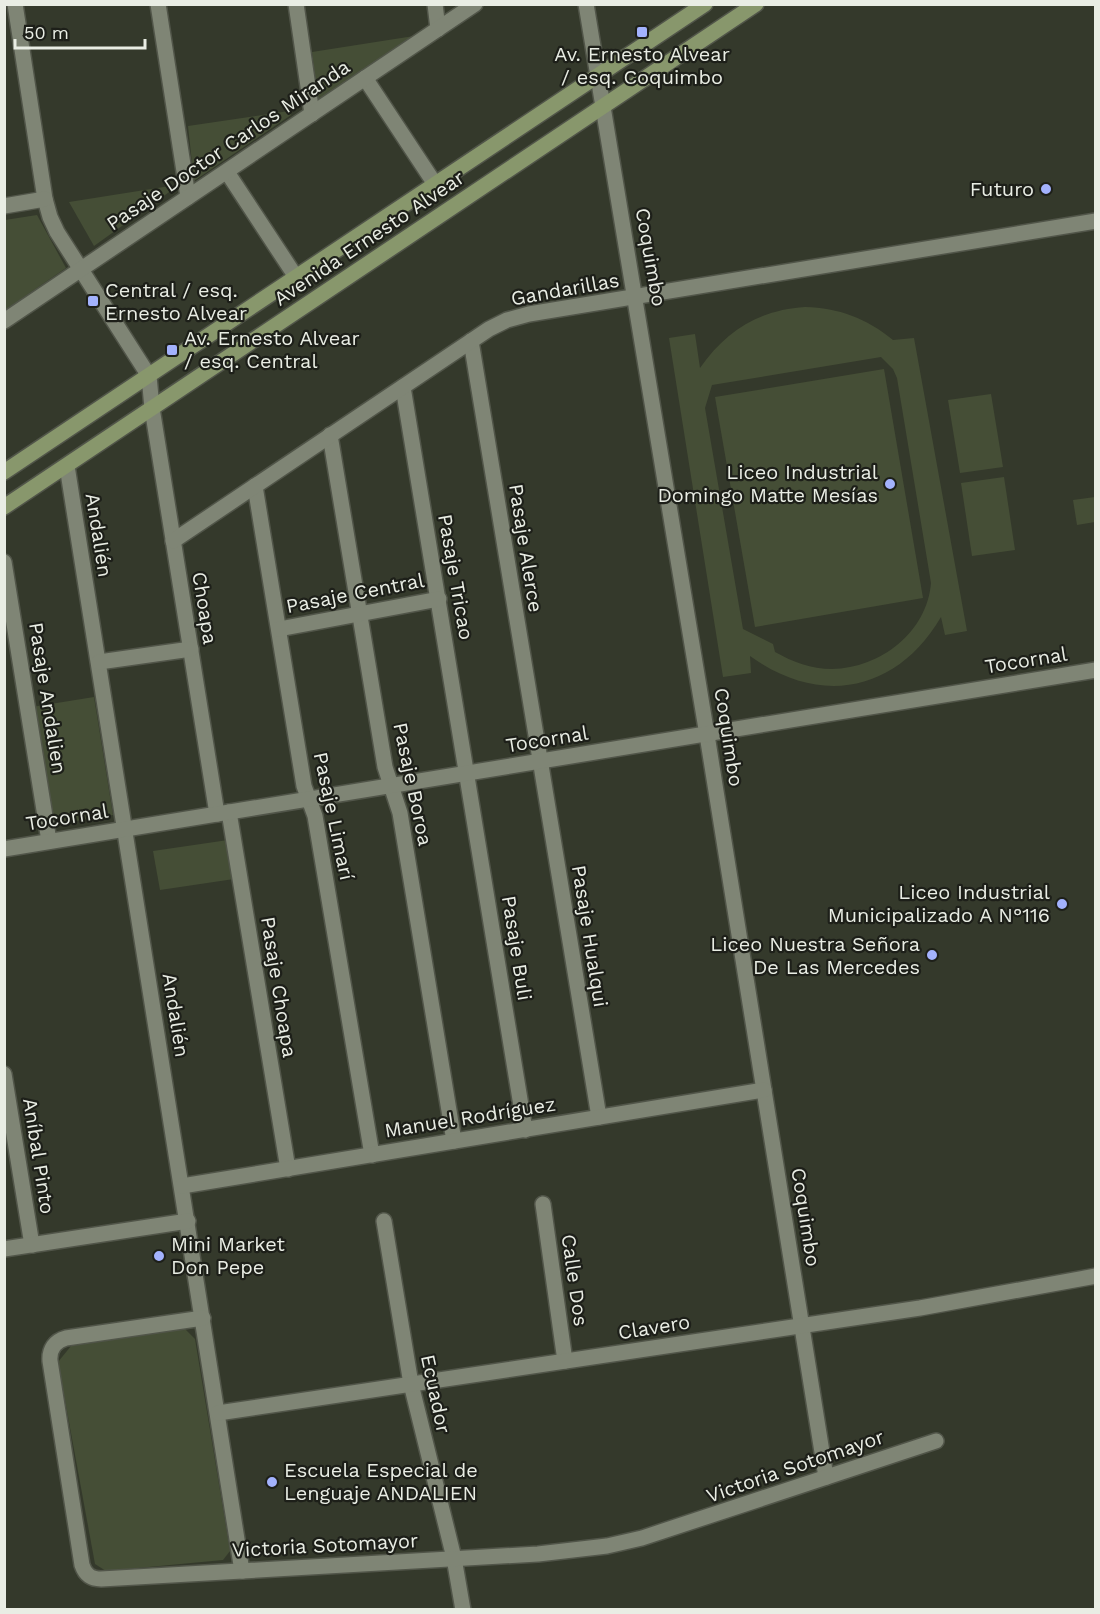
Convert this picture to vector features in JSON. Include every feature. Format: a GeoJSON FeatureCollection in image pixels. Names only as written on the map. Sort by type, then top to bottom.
{"type":"FeatureCollection","features":[{"type":"Feature","properties":{"kind":"main road","name":"Avenida Ernesto Alvear"},"geometry":{"type":"LineString","coordinates":[[5,470],[705,4]]}},
{"type":"Feature","properties":{"kind":"main road","name":"Avenida Ernesto Alvear"},"geometry":{"type":"LineString","coordinates":[[4,507],[756,4]]}},
{"type":"Feature","properties":{"kind":"street"},"geometry":{"type":"LineString","coordinates":[[15,4],[45,200],[53,225],[149,376]]}},
{"type":"Feature","properties":{"kind":"street"},"geometry":{"type":"LineString","coordinates":[[158,4],[188,197]]}},
{"type":"Feature","properties":{"kind":"street"},"geometry":{"type":"LineString","coordinates":[[296,4],[312,114]]}},
{"type":"Feature","properties":{"kind":"street"},"geometry":{"type":"LineString","coordinates":[[435,4],[438,30]]}},
{"type":"Feature","properties":{"kind":"street","name":"Pasaje Doctor Carlos Miranda"},"geometry":{"type":"LineString","coordinates":[[4,321],[475,4]]}},
{"type":"Feature","properties":{"kind":"street","name":"Coquimbo"},"geometry":{"type":"LineString","coordinates":[[586,4],[636,297],[826,1477]]}},
{"type":"Feature","properties":{"kind":"street"},"geometry":{"type":"LineString","coordinates":[[365,78],[435,184]]}},
{"type":"Feature","properties":{"kind":"street"},"geometry":{"type":"LineString","coordinates":[[226,171],[296,277]]}},
{"type":"Feature","properties":{"kind":"street"},"geometry":{"type":"LineString","coordinates":[[4,206],[45,200]]}},
{"type":"Feature","properties":{"kind":"street","name":"Gandarillas"},"geometry":{"type":"LineString","coordinates":[[173,541],[471,341],[498,324],[518,316],[1095,221]]}},
{"type":"Feature","properties":{"kind":"street","name":"Pasaje Alerce"},"geometry":{"type":"LineString","coordinates":[[471,341],[540,762]]}},
{"type":"Feature","properties":{"kind":"street","name":"Choapa"},"geometry":{"type":"LineString","coordinates":[[149,376],[152,408],[191,649],[223,813]]}},
{"type":"Feature","properties":{"kind":"street","name":"Pasaje Tricao"},"geometry":{"type":"LineString","coordinates":[[403,387],[468,774]]}},
{"type":"Feature","properties":{"kind":"street","name":"Pasaje Boroa"},"geometry":{"type":"LineString","coordinates":[[330,435],[385,767],[400,813],[454,1141]]}},
{"type":"Feature","properties":{"kind":"street","name":"Andalién"},"geometry":{"type":"LineString","coordinates":[[67,466],[242,1571]]}},
{"type":"Feature","properties":{"kind":"street","name":"Pasaje Limarí"},"geometry":{"type":"LineString","coordinates":[[255,486],[304,786],[315,816],[372,1155]]}},
{"type":"Feature","properties":{"kind":"street","name":"Pasaje Andalien"},"geometry":{"type":"LineString","coordinates":[[4,562],[49,842]]}},
{"type":"Feature","properties":{"kind":"street","name":"Pasaje Central"},"geometry":{"type":"LineString","coordinates":[[279,629],[439,599]]}},
{"type":"Feature","properties":{"kind":"street"},"geometry":{"type":"LineString","coordinates":[[99,662],[191,649]]}},
{"type":"Feature","properties":{"kind":"street","name":"Tocornal"},"geometry":{"type":"LineString","coordinates":[[4,849],[1095,670]]}},
{"type":"Feature","properties":{"kind":"street","name":"Pasaje Hualqui"},"geometry":{"type":"LineString","coordinates":[[540,762],[598,1117]]}},
{"type":"Feature","properties":{"kind":"street","name":"Pasaje Buli"},"geometry":{"type":"LineString","coordinates":[[468,774],[525,1130]]}},
{"type":"Feature","properties":{"kind":"street","name":"Pasaje Choapa"},"geometry":{"type":"LineString","coordinates":[[223,813],[288,1169]]}},
{"type":"Feature","properties":{"kind":"street","name":"Aníbal Pinto"},"geometry":{"type":"LineString","coordinates":[[4,1074],[32,1245]]}},
{"type":"Feature","properties":{"kind":"street","name":"Manuel Rodríguez"},"geometry":{"type":"LineString","coordinates":[[182,1186],[764,1090]]}},
{"type":"Feature","properties":{"kind":"street","name":"Calle Dos"},"geometry":{"type":"LineString","coordinates":[[543,1204],[565,1361]]}},
{"type":"Feature","properties":{"kind":"street"},"geometry":{"type":"LineString","coordinates":[[4,1249],[188,1221]]}},
{"type":"Feature","properties":{"kind":"street","name":"Ecuador"},"geometry":{"type":"LineString","coordinates":[[384,1221],[411,1384],[454,1558],[463,1610]]}},
{"type":"Feature","properties":{"kind":"street","name":"Clavero"},"geometry":{"type":"LineString","coordinates":[[218,1413],[920,1308],[1095,1276]]}},
{"type":"Feature","properties":{"kind":"street","name":"Victoria Sotomayor"},"geometry":{"type":"LineString","coordinates":[[203,1318],[66,1338],[61,1339],[53,1347],[50,1361],[82,1565],[88,1575],[101,1580],[573,1551],[642,1538],[936,1441]]}},
{"type":"Feature","properties":{"kind":"green space"},"geometry":{"type":"Polygon","coordinates":[[[414,36],[415,40],[319,106],[312,52],[414,36]]]}},
{"type":"Feature","properties":{"kind":"green space"},"geometry":{"type":"Polygon","coordinates":[[[289,111],[291,115],[194,181],[188,126],[289,111]]]}},
{"type":"Feature","properties":{"kind":"green space"},"geometry":{"type":"Polygon","coordinates":[[[170,186],[172,190],[94,246],[69,202],[170,186]]]}},
{"type":"Feature","properties":{"kind":"green space"},"geometry":{"type":"Polygon","coordinates":[[[37,215],[66,268],[5,310],[5,220],[37,215]]]}},
{"type":"Feature","properties":{"kind":"green space"},"geometry":{"type":"Polygon","coordinates":[[[805,307],[829,309],[862,320],[893,340],[914,338],[967,631],[945,635],[941,617],[923,642],[902,662],[880,676],[855,684],[830,686],[803,682],[776,672],[750,656],[751,673],[723,677],[669,338],[695,334],[700,368],[721,343],[733,333],[758,318],[788,309],[805,307]],[[881,357],[712,385],[705,408],[743,629],[773,644],[775,652],[802,664],[824,669],[850,667],[884,654],[911,631],[928,601],[931,583],[897,378],[893,369],[881,357]]]}},
{"type":"Feature","properties":{"kind":"green space"},"geometry":{"type":"Polygon","coordinates":[[[884,369],[923,598],[755,627],[715,397],[884,369]]]}},
{"type":"Feature","properties":{"kind":"green space"},"geometry":{"type":"Polygon","coordinates":[[[991,394],[1003,467],[960,473],[948,400],[991,394]]]}},
{"type":"Feature","properties":{"kind":"green space"},"geometry":{"type":"Polygon","coordinates":[[[1004,477],[1015,550],[972,556],[961,483],[1004,477]]]}},
{"type":"Feature","properties":{"kind":"green space"},"geometry":{"type":"Polygon","coordinates":[[[1095,497],[1095,522],[1077,525],[1073,500],[1095,497]]]}},
{"type":"Feature","properties":{"kind":"green space"},"geometry":{"type":"Polygon","coordinates":[[[94,697],[113,815],[51,825],[32,707],[94,697]]]}},
{"type":"Feature","properties":{"kind":"green space"},"geometry":{"type":"Polygon","coordinates":[[[228,840],[234,879],[160,890],[153,851],[228,840]]]}},
{"type":"Feature","properties":{"kind":"green space"},"geometry":{"type":"Polygon","coordinates":[[[185,1329],[195,1339],[230,1551],[223,1560],[106,1571],[95,1564],[58,1362],[71,1346],[185,1329]]]}},
{"type":"Feature","properties":{"kind":"place","name":"Av. Ernesto Alvear / esq. Coquimbo"},"geometry":{"type":"Point","coordinates":[642,32]}},
{"type":"Feature","properties":{"kind":"place","name":"Futuro"},"geometry":{"type":"Point","coordinates":[1046,189]}},
{"type":"Feature","properties":{"kind":"place","name":"Central / esq. Ernesto Alvear"},"geometry":{"type":"Point","coordinates":[93,301]}},
{"type":"Feature","properties":{"kind":"place","name":"Av. Ernesto Alvear / esq. Central"},"geometry":{"type":"Point","coordinates":[172,350]}},
{"type":"Feature","properties":{"kind":"place","name":"Liceo Industrial Domingo Matte Mesías"},"geometry":{"type":"Point","coordinates":[890,484]}},
{"type":"Feature","properties":{"kind":"place","name":"Liceo Industrial Municipalizado A N°116"},"geometry":{"type":"Point","coordinates":[1062,904]}},
{"type":"Feature","properties":{"kind":"place","name":"Liceo Nuestra Señora De Las Mercedes"},"geometry":{"type":"Point","coordinates":[932,955]}},
{"type":"Feature","properties":{"kind":"place","name":"Mini Market Don Pepe"},"geometry":{"type":"Point","coordinates":[159,1256]}},
{"type":"Feature","properties":{"kind":"place","name":"Escuela Especial de Lenguaje ANDALIEN"},"geometry":{"type":"Point","coordinates":[272,1482]}}]}
